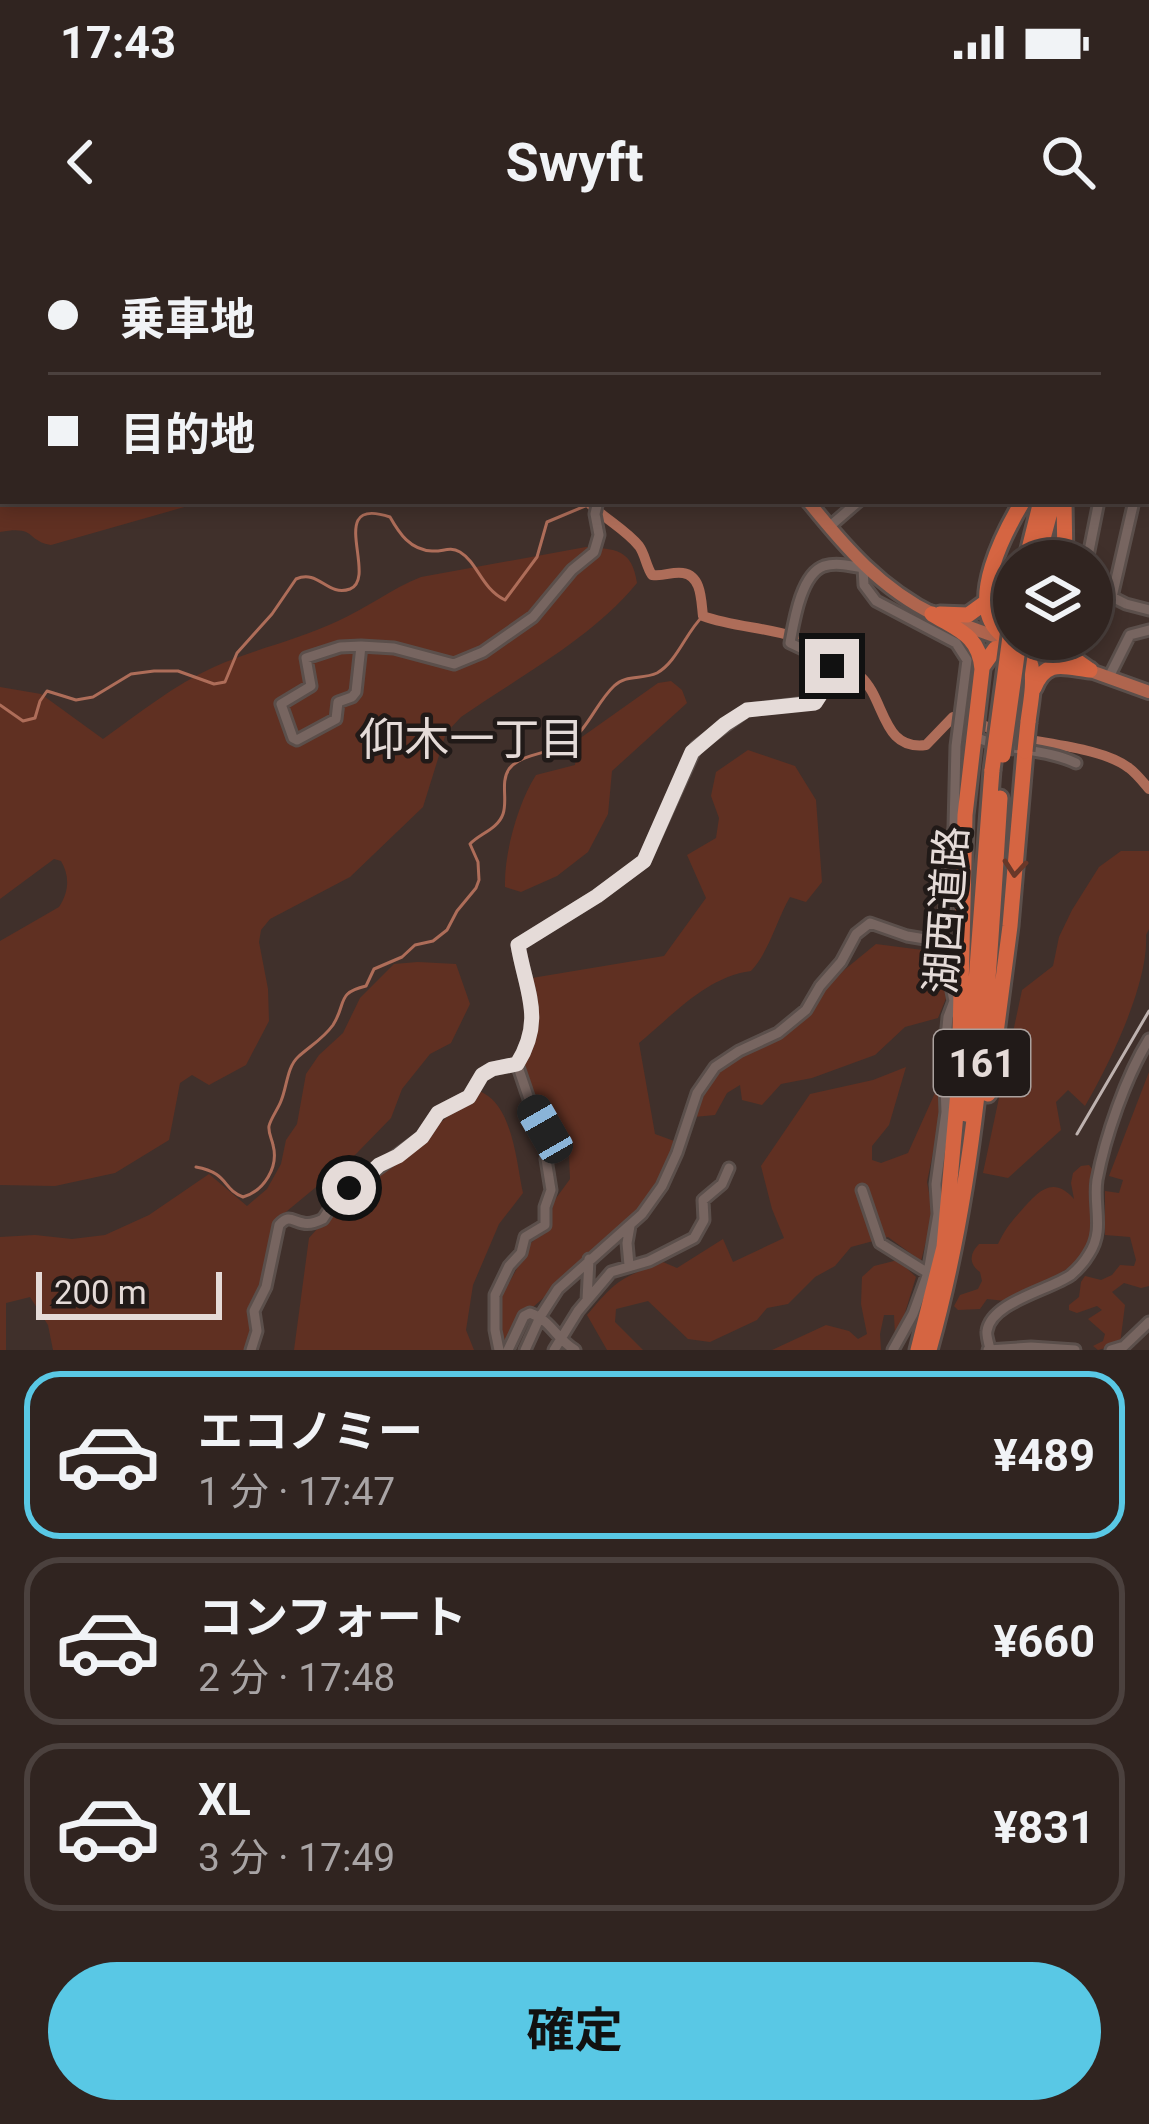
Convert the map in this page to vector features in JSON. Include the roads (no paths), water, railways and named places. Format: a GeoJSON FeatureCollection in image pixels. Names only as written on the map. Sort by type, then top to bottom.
{"type":"FeatureCollection","features":[{"type":"Feature","properties":{"kind":"highway"},"geometry":{"type":"LineString","coordinates":[[993,622],[986,602],[998,547],[1021,504]]}},
{"type":"Feature","properties":{"kind":"highway"},"geometry":{"type":"LineString","coordinates":[[1031,540],[1040,504]]}},
{"type":"Feature","properties":{"kind":"highway"},"geometry":{"type":"LineString","coordinates":[[1043,540],[1052,504]]}},
{"type":"Feature","properties":{"kind":"highway"},"geometry":{"type":"LineString","coordinates":[[1064,504],[1065,540]]}},
{"type":"Feature","properties":{"kind":"highway"},"geometry":{"type":"LineString","coordinates":[[932,614],[968,615],[986,602]]}},
{"type":"Feature","properties":{"kind":"highway"},"geometry":{"type":"LineString","coordinates":[[932,614],[974,641],[982,669]]}},
{"type":"Feature","properties":{"kind":"highway"},"geometry":{"type":"LineString","coordinates":[[944,1247],[958,1081],[969,705],[993,651]]}},
{"type":"Feature","properties":{"kind":"highway","name":"湖西道路"},"geometry":{"type":"LineString","coordinates":[[918,1350],[957,1183],[997,771],[1014,660]]}},
{"type":"Feature","properties":{"kind":"highway"},"geometry":{"type":"LineString","coordinates":[[959,1228],[982,1134],[998,1030],[1031,696],[1029,660]]}},
{"type":"Feature","properties":{"kind":"highway"},"geometry":{"type":"LineString","coordinates":[[1076,660],[1090,670]]}},
{"type":"Feature","properties":{"kind":"highway"},"geometry":{"type":"LineString","coordinates":[[1031,696],[1046,669],[1090,670]]}},
{"type":"Feature","properties":{"kind":"highway","name":"湖西道路"},"geometry":{"type":"LineString","coordinates":[[929,1350],[959,1228],[976,1117],[997,771]]}},
{"type":"Feature","properties":{"kind":"main road"},"geometry":{"type":"LineString","coordinates":[[811,504],[864,567],[898,595],[932,614],[993,627]]}},
{"type":"Feature","properties":{"kind":"main road"},"geometry":{"type":"LineString","coordinates":[[1071,660],[1149,692]]}},
{"type":"Feature","properties":{"kind":"street"},"geometry":{"type":"LineString","coordinates":[[361,646],[356,692],[338,702],[336,719],[293,738],[281,704],[311,686],[306,658],[361,646],[394,648],[454,664],[484,652],[533,617],[594,552],[597,504]]}},
{"type":"Feature","properties":{"kind":"street"},"geometry":{"type":"LineString","coordinates":[[829,526],[855,504]]}},
{"type":"Feature","properties":{"kind":"street"},"geometry":{"type":"LineString","coordinates":[[1092,540],[1099,504]]}},
{"type":"Feature","properties":{"kind":"street"},"geometry":{"type":"LineString","coordinates":[[1113,593],[1133,504]]}},
{"type":"Feature","properties":{"kind":"street"},"geometry":{"type":"LineString","coordinates":[[499,1350],[495,1294],[526,1237],[545,1225],[550,1190],[546,1159],[553,1143],[530,1102],[517,1064],[533,1030],[518,945],[644,861],[692,752],[711,736],[747,710],[815,703],[835,672],[824,659],[790,643],[798,602],[820,567],[864,567],[864,585],[876,601],[956,643],[967,660],[969,705]]}},
{"type":"Feature","properties":{"kind":"street"},"geometry":{"type":"LineString","coordinates":[[1113,598],[1149,610]]}},
{"type":"Feature","properties":{"kind":"street"},"geometry":{"type":"LineString","coordinates":[[1109,677],[1130,635],[1149,630]]}},
{"type":"Feature","properties":{"kind":"street"},"geometry":{"type":"LineString","coordinates":[[893,1350],[928,1273],[938,1214],[936,1184],[946,1112],[944,1059],[954,1001],[943,942],[946,887],[967,733],[989,743],[1041,751],[1076,763]]}},
{"type":"Feature","properties":{"kind":"street"},"geometry":{"type":"LineString","coordinates":[[525,1350],[558,1289],[630,1226],[662,1186],[697,1093],[716,1067],[778,1033],[806,1010],[842,962],[856,934],[870,923],[943,942]]}},
{"type":"Feature","properties":{"kind":"street"},"geometry":{"type":"LineString","coordinates":[[1075,1350],[989,1350],[986,1332],[1001,1310],[1071,1275],[1094,1246],[1100,1170],[1133,1066],[1149,1039]]}},
{"type":"Feature","properties":{"kind":"street"},"geometry":{"type":"LineString","coordinates":[[251,1350],[257,1331],[254,1311],[266,1287],[276,1233],[284,1219],[303,1223],[323,1219],[336,1199],[422,1137],[438,1113],[469,1097],[482,1075],[517,1064]]}},
{"type":"Feature","properties":{"kind":"street"},"geometry":{"type":"LineString","coordinates":[[557,1344],[611,1272],[650,1261],[694,1238],[704,1220],[703,1200],[722,1184],[728,1168]]}},
{"type":"Feature","properties":{"kind":"street"},"geometry":{"type":"LineString","coordinates":[[862,1190],[880,1243],[928,1273]]}},
{"type":"Feature","properties":{"kind":"street"},"geometry":{"type":"LineString","coordinates":[[629,1265],[630,1226]]}},
{"type":"Feature","properties":{"kind":"street"},"geometry":{"type":"LineString","coordinates":[[587,1300],[589,1259]]}},
{"type":"Feature","properties":{"kind":"street"},"geometry":{"type":"LineString","coordinates":[[508,1350],[524,1316],[530,1313],[550,1323],[557,1344]]}},
{"type":"Feature","properties":{"kind":"street"},"geometry":{"type":"LineString","coordinates":[[1111,1350],[1124,1346],[1149,1322]]}},
{"type":"Feature","properties":{"kind":"street"},"geometry":{"type":"LineString","coordinates":[[557,1344],[575,1350]]}},
{"type":"Feature","properties":{"kind":"waterway"},"geometry":{"type":"LineString","coordinates":[[0,705],[23,721],[35,718],[47,691],[76,700],[93,697],[131,674],[178,671],[214,684],[225,682],[237,653],[296,579],[311,577],[342,590],[357,582],[356,527],[360,517],[371,513],[390,517],[417,548],[460,552],[505,600],[537,557],[547,522],[590,504]]}},
{"type":"Feature","properties":{"kind":"waterway"},"geometry":{"type":"LineString","coordinates":[[590,504],[639,546],[652,575],[679,573],[694,579],[703,616],[795,637],[855,672],[900,740],[926,745],[953,717],[961,717],[1007,735],[1103,755],[1129,768],[1149,789]]}},
{"type":"Feature","properties":{"kind":"waterway"},"geometry":{"type":"LineString","coordinates":[[196,1167],[214,1173],[243,1197],[263,1184],[274,1162],[269,1126],[294,1061],[329,1030],[346,996],[366,986],[374,969],[447,930],[476,888],[478,862],[470,844],[501,819],[509,769],[574,738],[619,682],[664,668],[703,616]]}},
{"type":"Feature","properties":{"kind":"railway"},"geometry":{"type":"LineString","coordinates":[[1077,1134],[1149,1011]]}},
{"type":"Feature","properties":{"kind":"district","name":"仰木一丁目"},"geometry":{"type":"Point","coordinates":[472,739]}}]}
